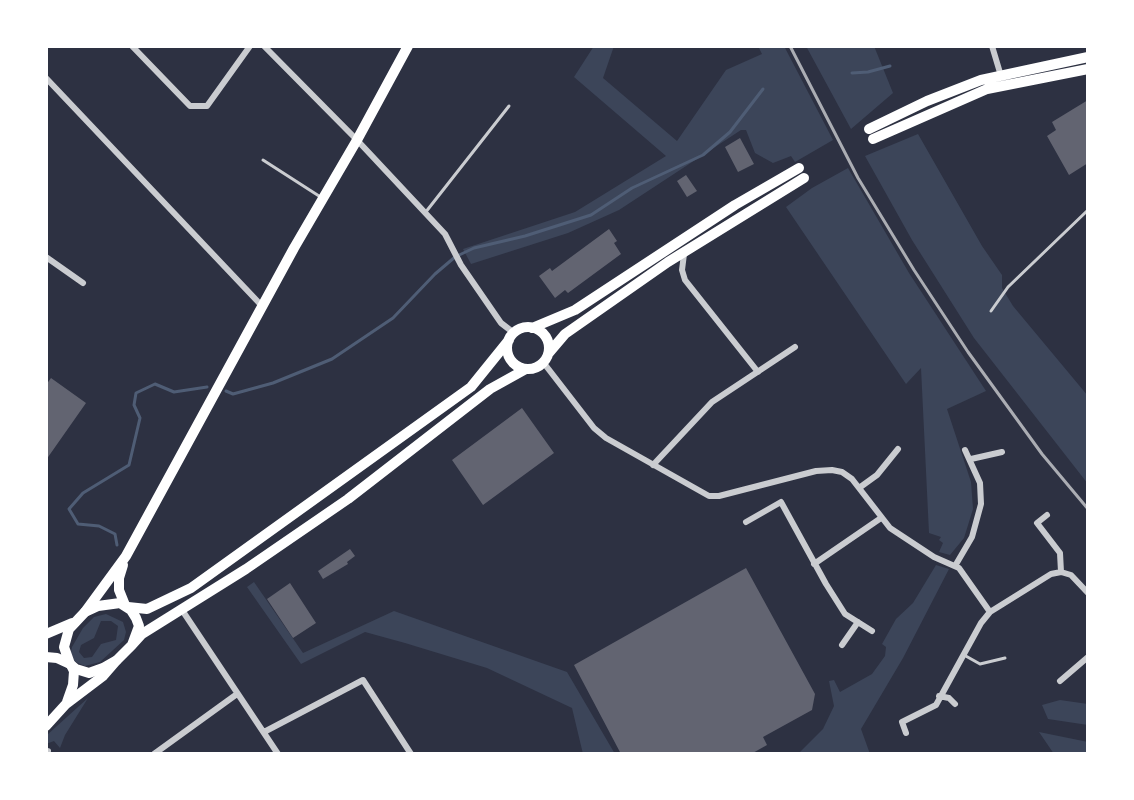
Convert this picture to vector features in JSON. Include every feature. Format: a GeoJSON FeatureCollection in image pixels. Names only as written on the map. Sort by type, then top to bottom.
{"type":"FeatureCollection","features":[{"type":"Feature","properties":{"kind":"main road"},"geometry":{"type":"LineString","coordinates":[[66,704],[74,671],[64,647],[65,638],[126,556],[408,46]]}},
{"type":"Feature","properties":{"kind":"main road"},"geometry":{"type":"LineString","coordinates":[[1088,57],[981,80],[927,101],[871,134],[987,89],[1088,69]]}},
{"type":"Feature","properties":{"kind":"main road"},"geometry":{"type":"LineString","coordinates":[[46,634],[109,603],[147,609],[191,588],[471,387],[512,336],[522,329],[532,328],[575,310],[735,205],[801,173],[565,334],[539,366],[526,369],[490,389],[348,499],[142,634],[103,676],[66,704],[46,726]]}},
{"type":"Feature","properties":{"kind":"main road"},"geometry":{"type":"LineString","coordinates":[[532,328],[547,340],[546,358]]}},
{"type":"Feature","properties":{"kind":"main road"},"geometry":{"type":"LineString","coordinates":[[512,336],[507,347],[510,360],[526,369]]}},
{"type":"Feature","properties":{"kind":"main road"},"geometry":{"type":"LineString","coordinates":[[126,556],[119,578],[119,590],[139,626],[132,645]]}},
{"type":"Feature","properties":{"kind":"main road"},"geometry":{"type":"LineString","coordinates":[[46,657],[57,658],[89,673],[117,660]]}},
{"type":"Feature","properties":{"kind":"street"},"geometry":{"type":"LineString","coordinates":[[132,46],[190,106],[207,106],[250,46]]}},
{"type":"Feature","properties":{"kind":"street"},"geometry":{"type":"LineString","coordinates":[[264,46],[445,234],[461,265],[512,336]]}},
{"type":"Feature","properties":{"kind":"street"},"geometry":{"type":"LineString","coordinates":[[992,46],[1001,76]]}},
{"type":"Feature","properties":{"kind":"street"},"geometry":{"type":"LineString","coordinates":[[46,78],[262,306]]}},
{"type":"Feature","properties":{"kind":"street"},"geometry":{"type":"LineString","coordinates":[[686,251],[682,270],[685,280],[758,372]]}},
{"type":"Feature","properties":{"kind":"street"},"geometry":{"type":"LineString","coordinates":[[46,257],[83,283]]}},
{"type":"Feature","properties":{"kind":"street"},"geometry":{"type":"LineString","coordinates":[[653,465],[712,402],[795,347]]}},
{"type":"Feature","properties":{"kind":"street"},"geometry":{"type":"LineString","coordinates":[[546,358],[594,428],[612,443],[709,496],[832,470],[842,472],[859,488],[890,528],[934,557],[955,566],[990,612]]}},
{"type":"Feature","properties":{"kind":"street"},"geometry":{"type":"LineString","coordinates":[[859,488],[877,475],[898,449]]}},
{"type":"Feature","properties":{"kind":"street"},"geometry":{"type":"LineString","coordinates":[[955,566],[972,537],[981,504],[980,483],[965,450]]}},
{"type":"Feature","properties":{"kind":"street"},"geometry":{"type":"LineString","coordinates":[[971,459],[1002,452]]}},
{"type":"Feature","properties":{"kind":"street"},"geometry":{"type":"LineString","coordinates":[[746,522],[781,502],[845,614],[872,631]]}},
{"type":"Feature","properties":{"kind":"street"},"geometry":{"type":"LineString","coordinates":[[1047,515],[1037,523],[1060,553],[1061,572]]}},
{"type":"Feature","properties":{"kind":"street"},"geometry":{"type":"LineString","coordinates":[[814,564],[881,518]]}},
{"type":"Feature","properties":{"kind":"street"},"geometry":{"type":"LineString","coordinates":[[906,733],[902,722],[936,705],[990,612],[1051,574],[1061,572],[1071,575],[1088,593]]}},
{"type":"Feature","properties":{"kind":"street"},"geometry":{"type":"LineString","coordinates":[[182,610],[278,754]]}},
{"type":"Feature","properties":{"kind":"street"},"geometry":{"type":"LineString","coordinates":[[842,645],[858,622]]}},
{"type":"Feature","properties":{"kind":"street"},"geometry":{"type":"LineString","coordinates":[[1060,681],[1088,657]]}},
{"type":"Feature","properties":{"kind":"street"},"geometry":{"type":"LineString","coordinates":[[264,732],[363,680],[411,754]]}},
{"type":"Feature","properties":{"kind":"street"},"geometry":{"type":"LineString","coordinates":[[154,754],[237,694]]}},
{"type":"Feature","properties":{"kind":"street"},"geometry":{"type":"LineString","coordinates":[[939,696],[949,698],[955,704]]}},
{"type":"Feature","properties":{"kind":"lane"},"geometry":{"type":"LineString","coordinates":[[425,213],[509,106]]}},
{"type":"Feature","properties":{"kind":"lane"},"geometry":{"type":"LineString","coordinates":[[263,160],[323,198]]}},
{"type":"Feature","properties":{"kind":"lane"},"geometry":{"type":"LineString","coordinates":[[991,311],[1008,287],[1088,210]]}},
{"type":"Feature","properties":{"kind":"lane"},"geometry":{"type":"LineString","coordinates":[[964,655],[980,664],[1005,658]]}},
{"type":"Feature","properties":{"kind":"shaded area"},"geometry":{"type":"Polygon","coordinates":[[[594,46],[614,46],[603,78],[677,141],[726,70],[762,54],[758,46],[784,46],[833,140],[795,162],[791,156],[773,163],[755,153],[746,130],[741,130],[619,210],[568,233],[471,264],[463,249],[575,212],[666,156],[574,77],[594,46]]]}},
{"type":"Feature","properties":{"kind":"shaded area"},"geometry":{"type":"Polygon","coordinates":[[[806,46],[874,46],[893,93],[851,129],[806,46]]]}},
{"type":"Feature","properties":{"kind":"shaded area"},"geometry":{"type":"Polygon","coordinates":[[[918,134],[1002,275],[1002,288],[1013,306],[1088,396],[1088,484],[974,338],[912,240],[865,156],[918,134]]]}},
{"type":"Feature","properties":{"kind":"shaded area"},"geometry":{"type":"Polygon","coordinates":[[[848,168],[909,273],[986,391],[947,409],[971,482],[973,509],[964,538],[950,555],[939,552],[943,543],[939,540],[941,537],[929,533],[921,368],[906,384],[786,207],[848,168]]]}},
{"type":"Feature","properties":{"kind":"shaded area"},"geometry":{"type":"Polygon","coordinates":[[[936,565],[949,569],[903,658],[861,729],[870,754],[798,754],[823,729],[834,706],[829,681],[834,680],[840,692],[872,674],[885,656],[886,647],[882,644],[896,619],[913,603],[936,565]]]}},
{"type":"Feature","properties":{"kind":"shaded area"},"geometry":{"type":"Polygon","coordinates":[[[254,582],[303,653],[394,611],[567,672],[615,754],[583,754],[572,708],[487,668],[405,643],[365,632],[301,664],[247,587],[254,582]]]}},
{"type":"Feature","properties":{"kind":"shaded area"},"geometry":{"type":"Polygon","coordinates":[[[106,614],[123,622],[126,632],[124,640],[100,662],[85,666],[74,661],[71,652],[83,628],[94,617],[106,614]],[[101,621],[94,638],[81,645],[79,652],[84,658],[92,657],[101,644],[116,640],[118,626],[111,621],[101,621]]]}},
{"type":"Feature","properties":{"kind":"shaded area"},"geometry":{"type":"Polygon","coordinates":[[[88,698],[60,748],[54,741],[46,744],[47,735],[88,698]]]}},
{"type":"Feature","properties":{"kind":"shaded area"},"geometry":{"type":"Polygon","coordinates":[[[1060,700],[1088,704],[1088,725],[1048,719],[1042,705],[1060,700]]]}},
{"type":"Feature","properties":{"kind":"shaded area"},"geometry":{"type":"Polygon","coordinates":[[[1039,732],[1088,742],[1088,754],[1054,754],[1039,732]]]}},
{"type":"Feature","properties":{"kind":"building"},"geometry":{"type":"Polygon","coordinates":[[[1088,100],[1088,163],[1069,175],[1047,136],[1056,130],[1052,122],[1088,100]]]}},
{"type":"Feature","properties":{"kind":"building"},"geometry":{"type":"Polygon","coordinates":[[[740,138],[754,164],[738,172],[725,147],[740,138]]]}},
{"type":"Feature","properties":{"kind":"building"},"geometry":{"type":"Polygon","coordinates":[[[686,175],[697,191],[687,197],[677,181],[686,175]]]}},
{"type":"Feature","properties":{"kind":"building"},"geometry":{"type":"Polygon","coordinates":[[[609,229],[621,254],[568,293],[565,290],[555,298],[539,276],[550,268],[552,271],[609,229]]]}},
{"type":"Feature","properties":{"kind":"building"},"geometry":{"type":"Polygon","coordinates":[[[51,378],[86,403],[46,460],[46,385],[51,378]]]}},
{"type":"Feature","properties":{"kind":"building"},"geometry":{"type":"Polygon","coordinates":[[[522,408],[554,453],[483,505],[452,460],[522,408]]]}},
{"type":"Feature","properties":{"kind":"building"},"geometry":{"type":"Polygon","coordinates":[[[350,549],[355,556],[348,564],[323,579],[318,571],[350,549]]]}},
{"type":"Feature","properties":{"kind":"building"},"geometry":{"type":"Polygon","coordinates":[[[746,568],[815,694],[812,710],[763,737],[767,745],[751,754],[621,754],[574,665],[746,568]]]}},
{"type":"Feature","properties":{"kind":"building"},"geometry":{"type":"Polygon","coordinates":[[[290,583],[316,623],[293,638],[267,599],[290,583]]]}},
{"type":"Feature","properties":{"kind":"waterway"},"geometry":{"type":"LineString","coordinates":[[852,73],[890,66]]}},
{"type":"Feature","properties":{"kind":"waterway"},"geometry":{"type":"LineString","coordinates":[[226,391],[233,394],[273,383],[332,359],[393,318],[455,257],[474,248],[591,215],[632,188],[703,155],[730,132],[763,89]]}},
{"type":"Feature","properties":{"kind":"waterway"},"geometry":{"type":"LineString","coordinates":[[117,545],[115,534],[99,526],[78,524],[69,509],[83,493],[129,465],[140,418],[134,405],[136,393],[155,384],[174,392],[207,387]]}},
{"type":"Feature","properties":{"kind":"railway"},"geometry":{"type":"LineString","coordinates":[[790,46],[858,178],[914,270],[968,352],[1042,454],[1088,509]]}}]}
